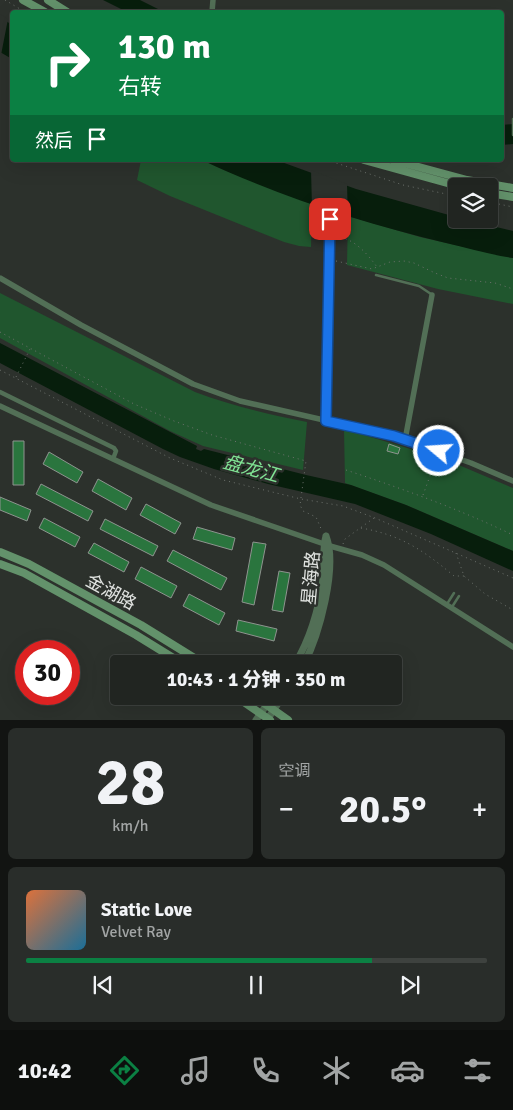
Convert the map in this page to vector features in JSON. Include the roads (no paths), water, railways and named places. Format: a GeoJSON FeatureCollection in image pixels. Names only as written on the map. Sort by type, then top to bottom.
{"type":"FeatureCollection","features":[{"type":"Feature","properties":{"kind":"main road"},"geometry":{"type":"LineString","coordinates":[[23,0],[41,10]]}},
{"type":"Feature","properties":{"kind":"main road"},"geometry":{"type":"LineString","coordinates":[[48,0],[64,10]]}},
{"type":"Feature","properties":{"kind":"main road"},"geometry":{"type":"LineString","coordinates":[[371,162],[448,183]]}},
{"type":"Feature","properties":{"kind":"main road"},"geometry":{"type":"LineString","coordinates":[[400,162],[467,180],[513,188]]}},
{"type":"Feature","properties":{"kind":"main road"},"geometry":{"type":"LineString","coordinates":[[498,195],[513,198]]}},
{"type":"Feature","properties":{"kind":"main road","name":"金湖路"},"geometry":{"type":"LineString","coordinates":[[0,552],[29,564],[141,625],[189,655]]}},
{"type":"Feature","properties":{"kind":"main road","name":"金湖路"},"geometry":{"type":"LineString","coordinates":[[0,564],[24,573],[169,655]]}},
{"type":"Feature","properties":{"kind":"main road"},"geometry":{"type":"LineString","coordinates":[[245,705],[258,717],[268,720]]}},
{"type":"Feature","properties":{"kind":"main road"},"geometry":{"type":"LineString","coordinates":[[267,705],[288,720]]}},
{"type":"Feature","properties":{"kind":"street"},"geometry":{"type":"LineString","coordinates":[[326,421],[330,219]]}},
{"type":"Feature","properties":{"kind":"street"},"geometry":{"type":"LineString","coordinates":[[0,278],[82,325],[193,384],[240,402],[405,440],[471,463],[513,482]]}},
{"type":"Feature","properties":{"kind":"street"},"geometry":{"type":"LineString","coordinates":[[405,440],[432,295]]}},
{"type":"Feature","properties":{"kind":"street"},"geometry":{"type":"LineString","coordinates":[[0,392],[114,448],[116,451],[113,459]]}},
{"type":"Feature","properties":{"kind":"street"},"geometry":{"type":"LineString","coordinates":[[0,406],[211,505],[327,545],[362,555],[384,565],[513,647]]}},
{"type":"Feature","properties":{"kind":"street","name":"星海路"},"geometry":{"type":"LineString","coordinates":[[308,655],[325,606],[326,536]]}},
{"type":"Feature","properties":{"kind":"street","name":"星海路"},"geometry":{"type":"LineString","coordinates":[[300,655],[318,606],[324,577],[327,545]]}},
{"type":"Feature","properties":{"kind":"street"},"geometry":{"type":"LineString","coordinates":[[258,717],[273,705]]}},
{"type":"Feature","properties":{"kind":"street"},"geometry":{"type":"LineString","coordinates":[[268,720],[270,707]]}},
{"type":"Feature","properties":{"kind":"lane"},"geometry":{"type":"LineString","coordinates":[[513,119],[513,135]]}},
{"type":"Feature","properties":{"kind":"lane"},"geometry":{"type":"LineString","coordinates":[[376,275],[420,286],[432,295]]}},
{"type":"Feature","properties":{"kind":"lane"},"geometry":{"type":"LineString","coordinates":[[449,606],[454,593]]}},
{"type":"Feature","properties":{"kind":"lane"},"geometry":{"type":"LineString","coordinates":[[449,606],[458,596]]}},
{"type":"Feature","properties":{"kind":"water"},"geometry":{"type":"Polygon","coordinates":[[[103,0],[140,0],[160,10],[123,10],[103,0]]]}},
{"type":"Feature","properties":{"kind":"water"},"geometry":{"type":"Polygon","coordinates":[[[0,17],[10,24],[10,58],[0,52],[0,17]]]}},
{"type":"Feature","properties":{"kind":"water"},"geometry":{"type":"Polygon","coordinates":[[[513,124],[513,144],[504,145],[504,125],[513,124]]]}},
{"type":"Feature","properties":{"kind":"water"},"geometry":{"type":"Polygon","coordinates":[[[206,162],[282,162],[356,189],[448,215],[448,228],[498,227],[513,231],[513,258],[353,218],[261,186],[206,162]]]}},
{"type":"Feature","properties":{"kind":"water","name":"盘龙江"},"geometry":{"type":"Polygon","coordinates":[[[0,343],[197,446],[196,449],[201,451],[204,449],[351,485],[406,505],[513,551],[513,571],[431,534],[355,504],[268,484],[180,457],[0,363],[0,343]]]}}]}
